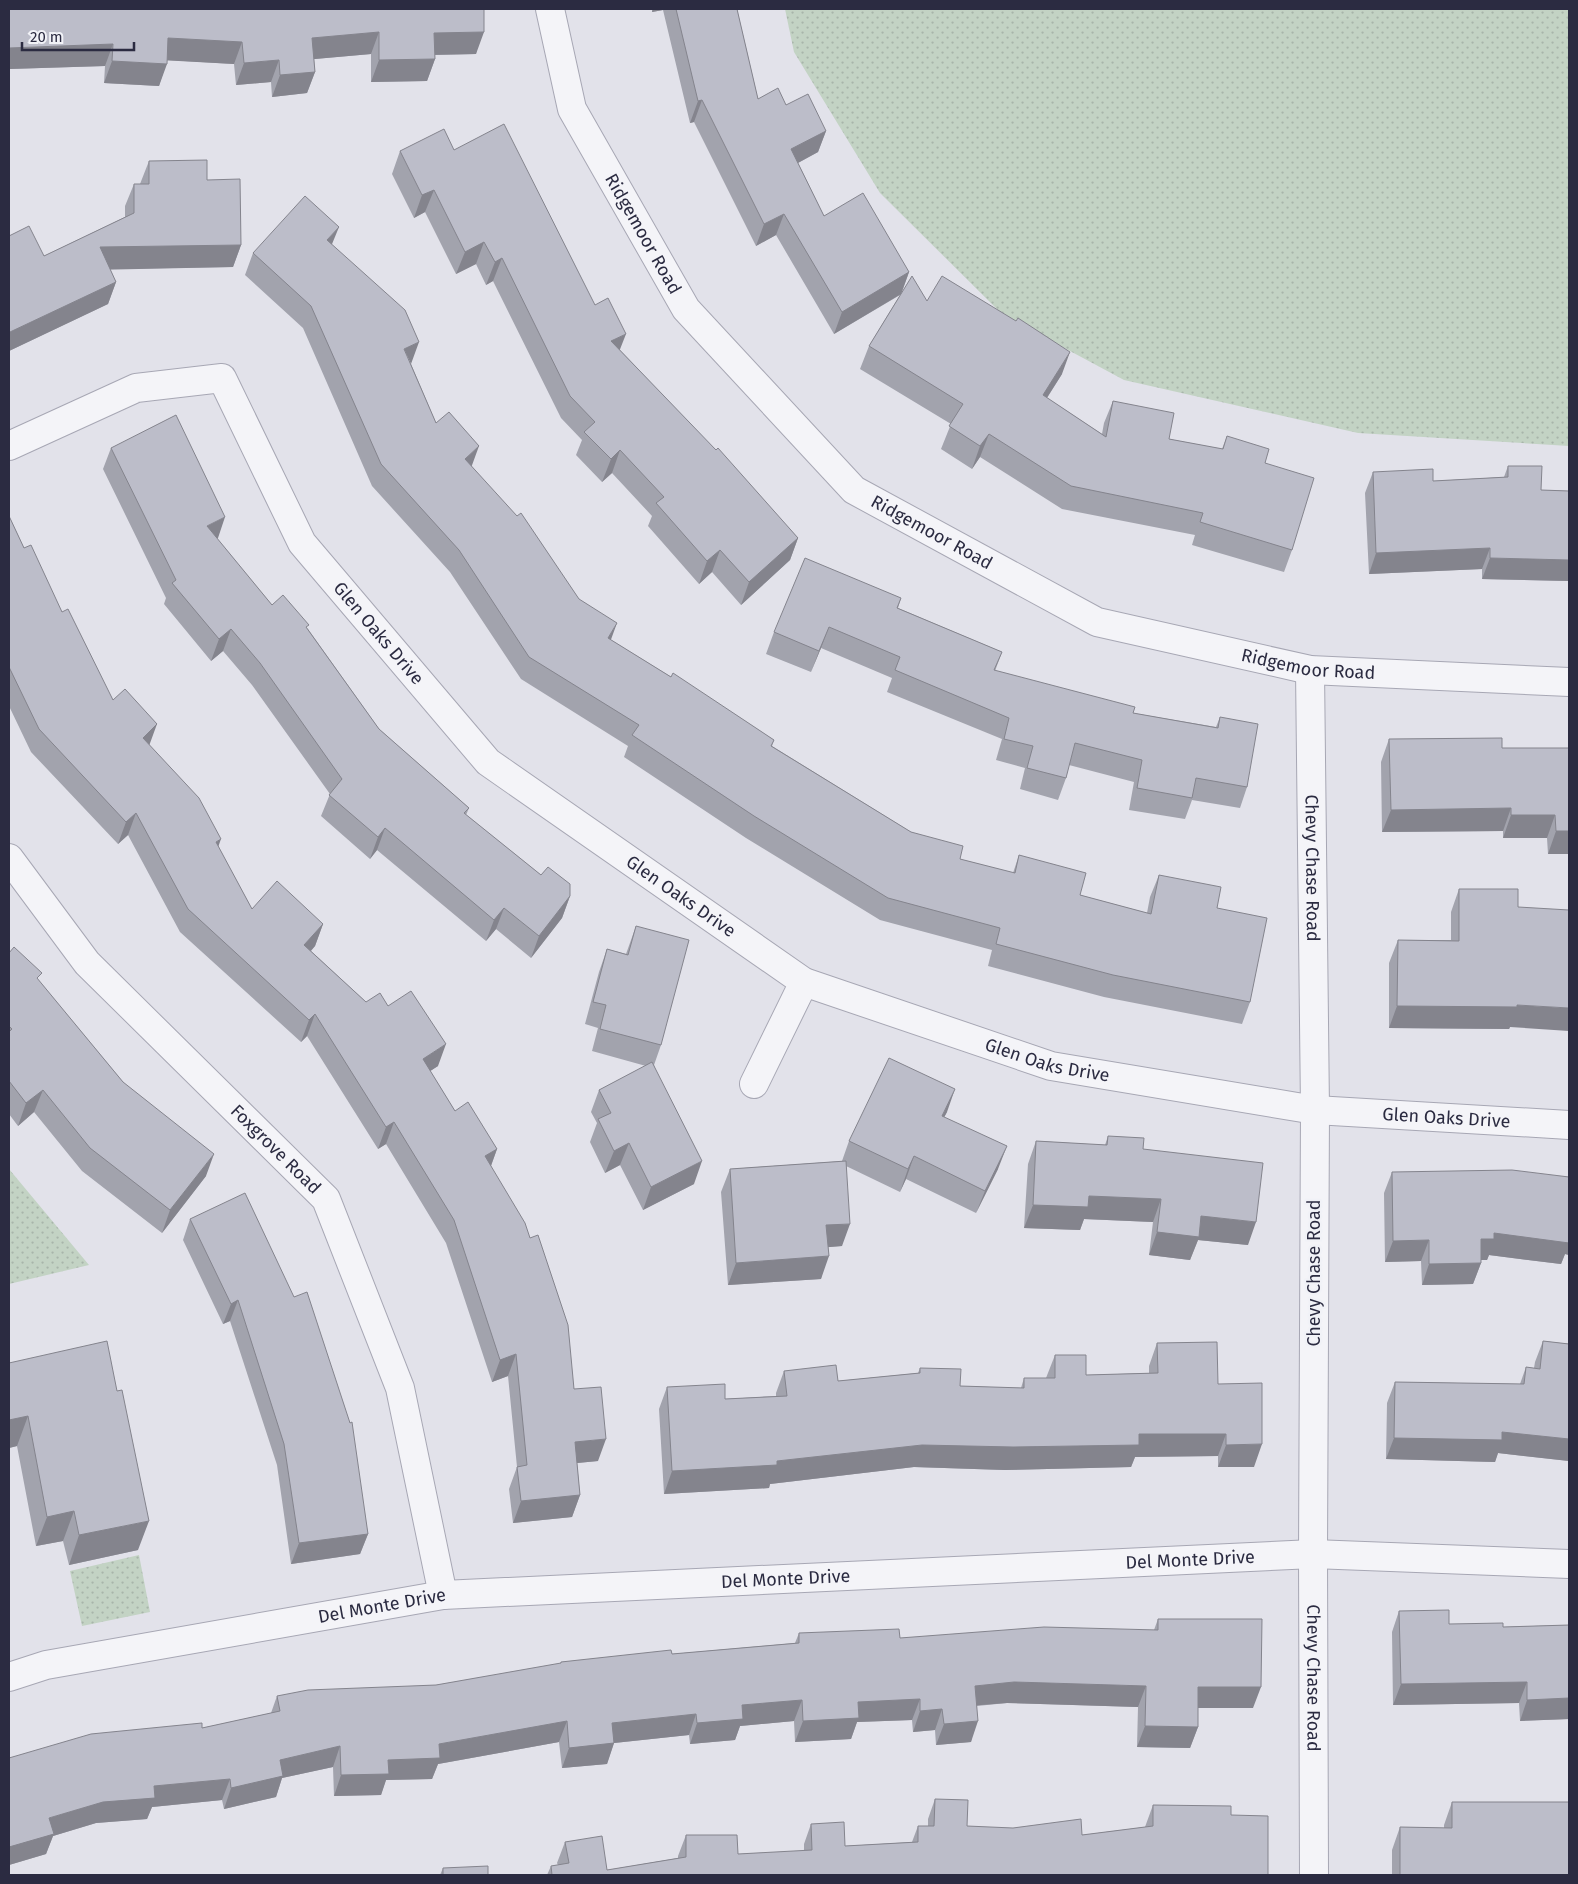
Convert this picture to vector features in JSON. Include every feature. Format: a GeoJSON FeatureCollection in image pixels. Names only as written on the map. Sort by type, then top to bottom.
{"type":"FeatureCollection","features":[{"type":"Feature","properties":{"kind":"street","name":"Ridgemoor Road"},"geometry":{"type":"LineString","coordinates":[[550,9],[572,109],[686,309],[854,490],[1098,622],[1310,670],[1569,682]]}},
{"type":"Feature","properties":{"kind":"street","name":"Glen Oaks Drive"},"geometry":{"type":"LineString","coordinates":[[9,446],[136,388],[222,378],[302,543],[488,762],[804,982],[1051,1066],[1315,1110],[1569,1125]]}},
{"type":"Feature","properties":{"kind":"street","name":"Chevy Chase Road"},"geometry":{"type":"LineString","coordinates":[[1310,670],[1315,1110],[1314,1875]]}},
{"type":"Feature","properties":{"kind":"street","name":"Foxgrove Road"},"geometry":{"type":"LineString","coordinates":[[9,858],[87,963],[326,1199],[400,1388],[443,1596]]}},
{"type":"Feature","properties":{"kind":"street"},"geometry":{"type":"LineString","coordinates":[[754,1084],[804,982]]}},
{"type":"Feature","properties":{"kind":"street","name":"Del Monte Drive"},"geometry":{"type":"LineString","coordinates":[[9,1677],[46,1665],[443,1596],[1313,1554],[1569,1564]]}},
{"type":"Feature","properties":{"kind":"green space"},"geometry":{"type":"Polygon","coordinates":[[[785,9],[1569,9],[1569,446],[1358,433],[1124,380],[1003,315],[880,193],[794,52],[785,9]]]}},
{"type":"Feature","properties":{"kind":"green space"},"geometry":{"type":"Polygon","coordinates":[[[9,1169],[89,1265],[9,1284],[9,1169]]]}},
{"type":"Feature","properties":{"kind":"green space"},"geometry":{"type":"Polygon","coordinates":[[[139,1555],[150,1612],[82,1626],[70,1571],[139,1555]]]}},
{"type":"Feature","properties":{"kind":"building"},"geometry":{"type":"Polygon","coordinates":[[[9,9],[484,9],[484,32],[434,33],[435,59],[379,60],[379,32],[312,38],[315,72],[280,75],[279,60],[244,63],[242,42],[168,38],[167,64],[112,61],[113,44],[9,48],[9,9]]]}},
{"type":"Feature","properties":{"kind":"building"},"geometry":{"type":"Polygon","coordinates":[[[676,9],[737,9],[758,99],[778,88],[786,105],[808,94],[826,131],[791,149],[824,216],[863,193],[909,272],[842,312],[784,214],[764,224],[702,100],[698,101],[676,9]]]}},
{"type":"Feature","properties":{"kind":"building"},"geometry":{"type":"Polygon","coordinates":[[[504,124],[595,305],[608,298],[626,334],[611,341],[716,450],[718,448],[798,538],[749,582],[720,550],[707,561],[656,503],[664,497],[620,450],[611,459],[584,432],[595,422],[570,396],[502,258],[495,262],[484,242],[465,252],[434,190],[422,195],[400,151],[444,129],[454,150],[504,124]]]}},
{"type":"Feature","properties":{"kind":"building"},"geometry":{"type":"Polygon","coordinates":[[[207,160],[207,180],[240,179],[241,245],[100,247],[116,282],[9,331],[9,236],[29,226],[44,256],[134,213],[134,184],[149,184],[149,161],[207,160]]]}},
{"type":"Feature","properties":{"kind":"building"},"geometry":{"type":"Polygon","coordinates":[[[305,196],[339,227],[327,240],[405,310],[419,342],[404,349],[436,423],[449,412],[479,446],[465,459],[517,516],[521,513],[579,599],[617,623],[608,638],[671,677],[673,673],[774,740],[771,746],[911,832],[963,846],[960,859],[1015,873],[1019,855],[1086,873],[1080,895],[1151,914],[1159,875],[1221,887],[1217,908],[1267,918],[1250,1002],[1113,975],[996,944],[1000,928],[888,898],[754,816],[632,735],[639,725],[529,657],[459,550],[381,464],[311,306],[253,253],[305,196]]]}},
{"type":"Feature","properties":{"kind":"building"},"geometry":{"type":"Polygon","coordinates":[[[912,276],[927,301],[942,276],[1016,321],[1018,318],[1070,352],[1043,395],[1106,437],[1113,401],[1174,413],[1169,439],[1223,449],[1227,436],[1269,449],[1265,463],[1314,478],[1292,550],[1200,522],[1203,513],[1071,486],[989,434],[980,446],[949,426],[963,404],[869,346],[912,276]]]}},
{"type":"Feature","properties":{"kind":"building"},"geometry":{"type":"Polygon","coordinates":[[[176,415],[225,517],[207,526],[272,605],[283,595],[309,625],[306,627],[379,729],[469,808],[464,813],[541,875],[548,867],[570,884],[570,896],[539,936],[504,908],[494,920],[385,828],[378,837],[329,795],[342,779],[260,663],[231,629],[219,639],[172,583],[176,580],[111,448],[176,415]]]}},
{"type":"Feature","properties":{"kind":"building"},"geometry":{"type":"Polygon","coordinates":[[[1508,466],[1542,466],[1541,490],[1569,491],[1569,560],[1490,558],[1490,548],[1376,553],[1373,472],[1433,469],[1433,481],[1508,477],[1508,466]]]}},
{"type":"Feature","properties":{"kind":"building"},"geometry":{"type":"Polygon","coordinates":[[[9,516],[24,548],[31,545],[62,612],[68,609],[113,700],[125,689],[157,724],[143,738],[199,798],[221,839],[216,842],[252,909],[277,881],[323,924],[304,945],[366,1002],[380,993],[388,1006],[411,991],[446,1044],[423,1059],[455,1111],[468,1102],[497,1149],[485,1156],[525,1223],[530,1238],[538,1235],[568,1325],[574,1389],[601,1387],[606,1439],[575,1442],[580,1495],[521,1501],[517,1467],[527,1465],[516,1354],[500,1360],[454,1220],[394,1122],[386,1127],[315,1014],[309,1020],[188,909],[136,813],[126,822],[39,729],[9,667],[9,516]]]}},
{"type":"Feature","properties":{"kind":"building"},"geometry":{"type":"Polygon","coordinates":[[[805,558],[901,598],[897,608],[1002,652],[994,670],[1135,707],[1133,713],[1218,728],[1220,717],[1258,724],[1247,787],[1196,778],[1192,798],[1137,788],[1142,760],[1075,743],[1066,778],[1027,768],[1033,746],[1004,739],[1009,718],[895,670],[900,657],[829,627],[819,651],[774,632],[805,558]]]}},
{"type":"Feature","properties":{"kind":"building"},"geometry":{"type":"Polygon","coordinates":[[[1502,738],[1502,748],[1569,748],[1569,831],[1556,831],[1555,815],[1511,815],[1511,808],[1391,810],[1389,739],[1502,738]]]}},
{"type":"Feature","properties":{"kind":"building"},"geometry":{"type":"Polygon","coordinates":[[[1459,889],[1518,889],[1518,907],[1569,910],[1569,1008],[1517,1005],[1517,1007],[1397,1006],[1398,940],[1459,941],[1459,889]]]}},
{"type":"Feature","properties":{"kind":"building"},"geometry":{"type":"Polygon","coordinates":[[[636,926],[689,940],[661,1045],[600,1029],[606,1005],[593,1002],[607,949],[628,955],[636,926]]]}},
{"type":"Feature","properties":{"kind":"building"},"geometry":{"type":"Polygon","coordinates":[[[14,947],[42,973],[37,978],[123,1082],[214,1154],[170,1210],[90,1148],[43,1090],[26,1103],[9,1081],[9,1032],[12,1029],[9,1026],[9,953],[14,947]]]}},
{"type":"Feature","properties":{"kind":"building"},"geometry":{"type":"Polygon","coordinates":[[[889,1058],[955,1089],[942,1116],[1007,1146],[985,1191],[914,1156],[908,1169],[849,1141],[889,1058]]]}},
{"type":"Feature","properties":{"kind":"building"},"geometry":{"type":"Polygon","coordinates":[[[652,1062],[702,1161],[651,1187],[629,1143],[614,1151],[598,1119],[611,1113],[599,1090],[652,1062]]]}},
{"type":"Feature","properties":{"kind":"building"},"geometry":{"type":"Polygon","coordinates":[[[1108,1136],[1144,1138],[1143,1149],[1263,1163],[1256,1222],[1201,1216],[1199,1237],[1157,1232],[1161,1199],[1089,1196],[1088,1207],[1033,1205],[1036,1141],[1107,1145],[1108,1136]]]}},
{"type":"Feature","properties":{"kind":"building"},"geometry":{"type":"Polygon","coordinates":[[[846,1161],[850,1224],[826,1225],[829,1256],[736,1263],[730,1169],[846,1161]]]}},
{"type":"Feature","properties":{"kind":"building"},"geometry":{"type":"Polygon","coordinates":[[[1512,1170],[1569,1177],[1569,1243],[1494,1233],[1494,1239],[1481,1239],[1481,1263],[1429,1264],[1429,1240],[1393,1241],[1392,1172],[1512,1170]]]}},
{"type":"Feature","properties":{"kind":"building"},"geometry":{"type":"Polygon","coordinates":[[[245,1193],[294,1297],[307,1292],[350,1423],[352,1422],[368,1534],[299,1543],[284,1444],[238,1300],[231,1304],[190,1219],[245,1193]]]}},
{"type":"Feature","properties":{"kind":"building"},"geometry":{"type":"Polygon","coordinates":[[[107,1341],[117,1391],[122,1390],[149,1521],[79,1535],[74,1511],[47,1517],[28,1416],[9,1420],[9,1363],[107,1341]]]}},
{"type":"Feature","properties":{"kind":"building"},"geometry":{"type":"Polygon","coordinates":[[[1543,1341],[1569,1344],[1569,1439],[1502,1432],[1502,1440],[1394,1438],[1395,1382],[1524,1384],[1526,1367],[1540,1369],[1543,1341]]]}},
{"type":"Feature","properties":{"kind":"building"},"geometry":{"type":"Polygon","coordinates":[[[1217,1342],[1218,1384],[1262,1383],[1262,1444],[1226,1445],[1226,1434],[1139,1434],[1139,1445],[1013,1447],[922,1445],[777,1461],[777,1465],[672,1471],[667,1387],[725,1384],[725,1399],[787,1396],[784,1371],[836,1365],[838,1381],[920,1373],[920,1368],[961,1369],[960,1386],[1024,1388],[1024,1378],[1055,1378],[1055,1355],[1086,1355],[1086,1375],[1158,1373],[1157,1343],[1217,1342]]]}},
{"type":"Feature","properties":{"kind":"building"},"geometry":{"type":"Polygon","coordinates":[[[1449,1610],[1449,1624],[1503,1623],[1503,1627],[1569,1625],[1569,1698],[1527,1700],[1527,1682],[1401,1684],[1399,1611],[1449,1610]]]}},
{"type":"Feature","properties":{"kind":"building"},"geometry":{"type":"Polygon","coordinates":[[[1158,1619],[1262,1619],[1261,1687],[1198,1687],[1198,1727],[1145,1726],[1146,1686],[1014,1682],[975,1686],[978,1721],[944,1724],[942,1709],[920,1711],[920,1699],[858,1702],[859,1718],[803,1721],[802,1700],[742,1705],[743,1719],[697,1723],[696,1714],[612,1723],[614,1743],[569,1748],[567,1721],[439,1744],[440,1758],[388,1760],[389,1774],[341,1775],[340,1746],[280,1760],[283,1776],[231,1788],[230,1779],[154,1786],[155,1798],[103,1802],[49,1818],[54,1834],[9,1847],[9,1758],[91,1734],[202,1723],[202,1728],[280,1711],[277,1696],[308,1690],[436,1685],[561,1662],[671,1650],[672,1654],[799,1643],[799,1633],[899,1629],[900,1638],[1044,1627],[1158,1630],[1158,1619]]]}},
{"type":"Feature","properties":{"kind":"building"},"geometry":{"type":"Polygon","coordinates":[[[935,1799],[968,1800],[967,1826],[1013,1828],[1081,1819],[1082,1835],[1153,1826],[1153,1805],[1231,1806],[1231,1815],[1268,1816],[1268,1875],[552,1875],[551,1866],[569,1863],[565,1842],[602,1836],[607,1870],[686,1857],[686,1835],[737,1835],[738,1854],[812,1850],[811,1824],[844,1822],[845,1846],[918,1842],[918,1826],[934,1826],[935,1799]]]}},
{"type":"Feature","properties":{"kind":"building"},"geometry":{"type":"Polygon","coordinates":[[[1452,1802],[1569,1802],[1569,1875],[1400,1875],[1400,1827],[1452,1828],[1452,1802]]]}},
{"type":"Feature","properties":{"kind":"building"},"geometry":{"type":"Polygon","coordinates":[[[488,1866],[488,1875],[443,1875],[443,1868],[488,1866]]]}}]}
